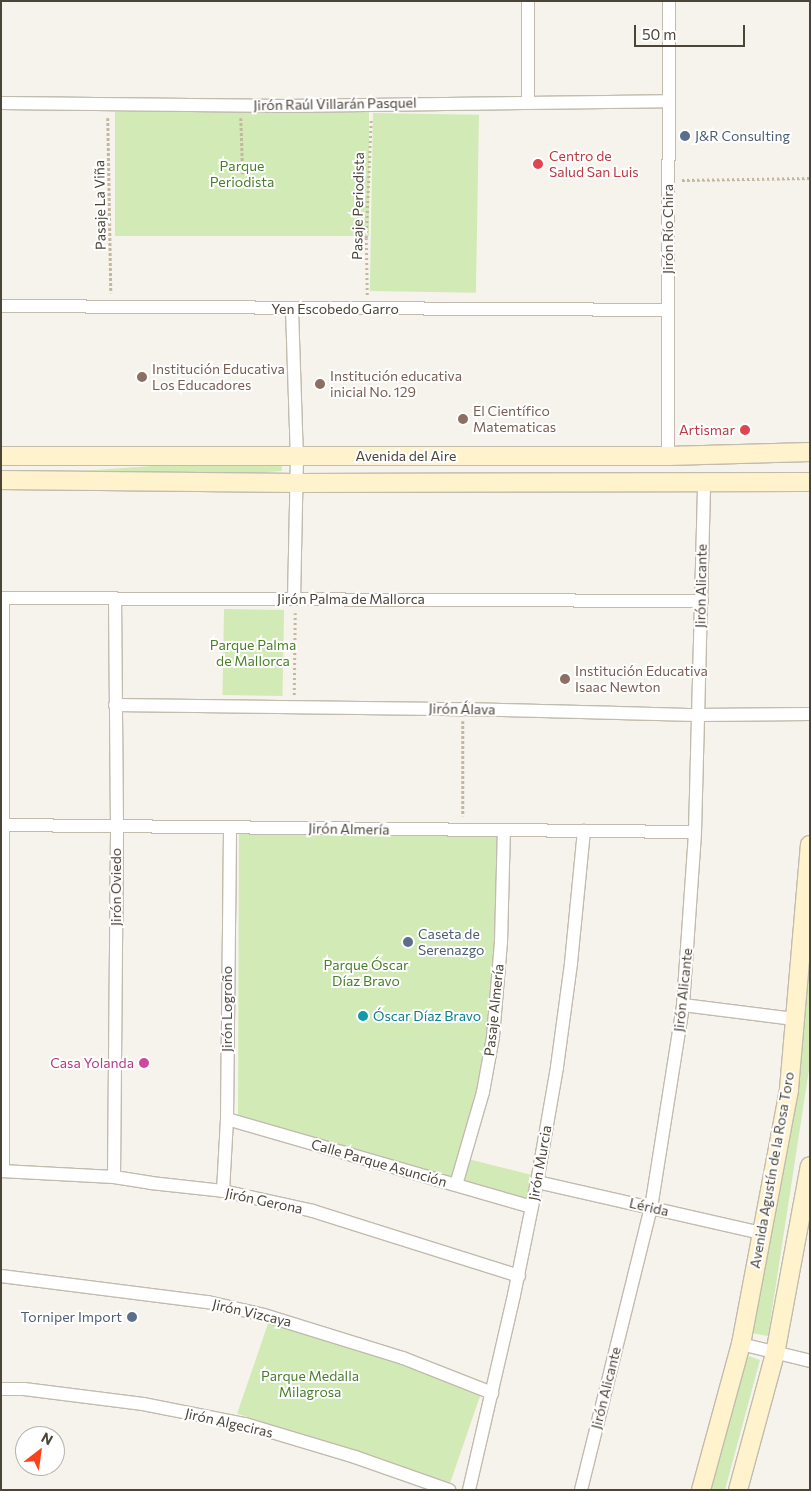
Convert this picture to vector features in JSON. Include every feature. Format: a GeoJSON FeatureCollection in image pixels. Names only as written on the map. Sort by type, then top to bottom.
{"type":"FeatureCollection","features":[{"type":"Feature","properties":{"kind":"main road","name":"Avenida del Aire"},"geometry":{"type":"LineString","coordinates":[[1,456],[668,456],[810,452]]}},
{"type":"Feature","properties":{"kind":"main road","name":"Avenida del Aire"},"geometry":{"type":"LineString","coordinates":[[1,480],[297,483],[807,482]]}},
{"type":"Feature","properties":{"kind":"main road","name":"Avenida Agustín de la Rosa Toro"},"geometry":{"type":"LineString","coordinates":[[701,1490],[741,1344],[789,1089],[810,845]]}},
{"type":"Feature","properties":{"kind":"main road"},"geometry":{"type":"LineString","coordinates":[[738,1490],[775,1354],[810,1166]]}},
{"type":"Feature","properties":{"kind":"street"},"geometry":{"type":"LineString","coordinates":[[528,1],[528,102]]}},
{"type":"Feature","properties":{"kind":"street","name":"Jirón Río Chira"},"geometry":{"type":"LineString","coordinates":[[668,456],[669,1]]}},
{"type":"Feature","properties":{"kind":"street","name":"Jirón Raúl Villarán Pasquel"},"geometry":{"type":"LineString","coordinates":[[1,104],[241,106],[668,101]]}},
{"type":"Feature","properties":{"kind":"street","name":"Yen Escobedo Garro"},"geometry":{"type":"LineString","coordinates":[[1,306],[668,310]]}},
{"type":"Feature","properties":{"kind":"street"},"geometry":{"type":"LineString","coordinates":[[292,309],[297,457],[294,599]]}},
{"type":"Feature","properties":{"kind":"street","name":"Jirón Alicante"},"geometry":{"type":"LineString","coordinates":[[581,1490],[651,1208],[683,1005],[695,832],[704,481]]}},
{"type":"Feature","properties":{"kind":"street"},"geometry":{"type":"LineString","coordinates":[[2,598],[2,1171]]}},
{"type":"Feature","properties":{"kind":"street","name":"Jirón Palma de Mallorca"},"geometry":{"type":"LineString","coordinates":[[2,598],[702,601]]}},
{"type":"Feature","properties":{"kind":"street","name":"Jirón Oviedo"},"geometry":{"type":"LineString","coordinates":[[114,1176],[115,598]]}},
{"type":"Feature","properties":{"kind":"street","name":"Jirón Álava"},"geometry":{"type":"LineString","coordinates":[[115,705],[463,708],[697,715],[810,714]]}},
{"type":"Feature","properties":{"kind":"street","name":"Jirón Almería"},"geometry":{"type":"LineString","coordinates":[[3,825],[695,832]]}},
{"type":"Feature","properties":{"kind":"street","name":"Jirón Logroño"},"geometry":{"type":"LineString","coordinates":[[223,1191],[227,1119],[230,827]]}},
{"type":"Feature","properties":{"kind":"street","name":"Pasaje Almería"},"geometry":{"type":"LineString","coordinates":[[456,1185],[483,1092],[493,1037],[501,942],[504,830]]}},
{"type":"Feature","properties":{"kind":"street","name":"Jirón Murcia"},"geometry":{"type":"LineString","coordinates":[[469,1490],[518,1276],[537,1182],[557,1067],[571,963],[584,831]]}},
{"type":"Feature","properties":{"kind":"street"},"geometry":{"type":"LineString","coordinates":[[683,1005],[794,1019]]}},
{"type":"Feature","properties":{"kind":"street","name":"Calle Parque Asunción"},"geometry":{"type":"LineString","coordinates":[[227,1119],[532,1207]]}},
{"type":"Feature","properties":{"kind":"street","name":"Jirón Gerona"},"geometry":{"type":"LineString","coordinates":[[2,1171],[114,1176],[151,1184],[223,1191],[313,1211],[518,1276]]}},
{"type":"Feature","properties":{"kind":"street","name":"Lérida"},"geometry":{"type":"LineString","coordinates":[[537,1182],[761,1233]]}},
{"type":"Feature","properties":{"kind":"street","name":"Jirón Vizcaya"},"geometry":{"type":"LineString","coordinates":[[1,1276],[208,1302],[264,1315],[402,1358],[492,1393]]}},
{"type":"Feature","properties":{"kind":"street"},"geometry":{"type":"LineString","coordinates":[[741,1344],[775,1354],[810,1361]]}},
{"type":"Feature","properties":{"kind":"street","name":"Jirón Algeciras"},"geometry":{"type":"LineString","coordinates":[[1,1389],[24,1389],[143,1404],[238,1423],[355,1457],[449,1490]]}},
{"type":"Feature","properties":{"kind":"path","name":"Pasaje La Viña"},"geometry":{"type":"LineString","coordinates":[[108,104],[112,306]]}},
{"type":"Feature","properties":{"kind":"path","name":"Pasaje Periodista"},"geometry":{"type":"LineString","coordinates":[[367,309],[366,238],[371,104]]}},
{"type":"Feature","properties":{"kind":"path"},"geometry":{"type":"LineString","coordinates":[[241,106],[243,174]]}},
{"type":"Feature","properties":{"kind":"path"},"geometry":{"type":"LineString","coordinates":[[668,180],[810,178]]}},
{"type":"Feature","properties":{"kind":"path"},"geometry":{"type":"LineString","coordinates":[[294,599],[294,706]]}},
{"type":"Feature","properties":{"kind":"path"},"geometry":{"type":"LineString","coordinates":[[463,708],[463,830]]}},
{"type":"Feature","properties":{"kind":"green space","name":"Parque Periodista"},"geometry":{"type":"Polygon","coordinates":[[[115,112],[369,112],[369,236],[115,236],[115,112]]]}},
{"type":"Feature","properties":{"kind":"green space"},"geometry":{"type":"Polygon","coordinates":[[[373,113],[479,115],[476,293],[370,291],[373,113]]]}},
{"type":"Feature","properties":{"kind":"green space"},"geometry":{"type":"Polygon","coordinates":[[[281,457],[282,471],[3,490],[2,477],[281,457]]]}},
{"type":"Feature","properties":{"kind":"green space","name":"Parque Palma de Mallorca"},"geometry":{"type":"Polygon","coordinates":[[[224,609],[284,610],[282,696],[222,695],[224,609]]]}},
{"type":"Feature","properties":{"kind":"green space","name":"Parque Óscar Díaz Bravo"},"geometry":{"type":"Polygon","coordinates":[[[239,827],[501,830],[493,1011],[478,1089],[453,1180],[238,1117],[239,827]]]}},
{"type":"Feature","properties":{"kind":"green space"},"geometry":{"type":"Polygon","coordinates":[[[810,889],[810,1063],[768,1336],[746,1332],[810,889]]]}},
{"type":"Feature","properties":{"kind":"green space"},"geometry":{"type":"Polygon","coordinates":[[[468,1159],[533,1175],[527,1198],[462,1182],[468,1159]]]}},
{"type":"Feature","properties":{"kind":"green space","name":"Parque Medalla Milagrosa"},"geometry":{"type":"Polygon","coordinates":[[[270,1318],[482,1391],[449,1486],[237,1413],[270,1318]]]}},
{"type":"Feature","properties":{"kind":"green space"},"geometry":{"type":"Polygon","coordinates":[[[743,1354],[760,1360],[725,1490],[709,1490],[743,1354]]]}},
{"type":"Feature","properties":{"kind":"place","name":"J&R Consulting"},"geometry":{"type":"Point","coordinates":[685,136]}},
{"type":"Feature","properties":{"kind":"place","name":"Centro de Salud San Luis"},"geometry":{"type":"Point","coordinates":[538,164]}},
{"type":"Feature","properties":{"kind":"place","name":"Institución Educativa Los Educadores"},"geometry":{"type":"Point","coordinates":[142,377]}},
{"type":"Feature","properties":{"kind":"place","name":"Institución educativa inicial No. 129"},"geometry":{"type":"Point","coordinates":[320,384]}},
{"type":"Feature","properties":{"kind":"place","name":"El Científico Matematicas"},"geometry":{"type":"Point","coordinates":[463,419]}},
{"type":"Feature","properties":{"kind":"place","name":"Artismar"},"geometry":{"type":"Point","coordinates":[745,430]}},
{"type":"Feature","properties":{"kind":"place","name":"Institución Educativa Isaac Newton"},"geometry":{"type":"Point","coordinates":[565,679]}},
{"type":"Feature","properties":{"kind":"place","name":"Caseta de Serenazgo"},"geometry":{"type":"Point","coordinates":[408,942]}},
{"type":"Feature","properties":{"kind":"place","name":"Óscar Díaz Bravo"},"geometry":{"type":"Point","coordinates":[363,1016]}},
{"type":"Feature","properties":{"kind":"place","name":"Casa Yolanda"},"geometry":{"type":"Point","coordinates":[144,1063]}},
{"type":"Feature","properties":{"kind":"place","name":"Torniper Import"},"geometry":{"type":"Point","coordinates":[132,1317]}}]}
